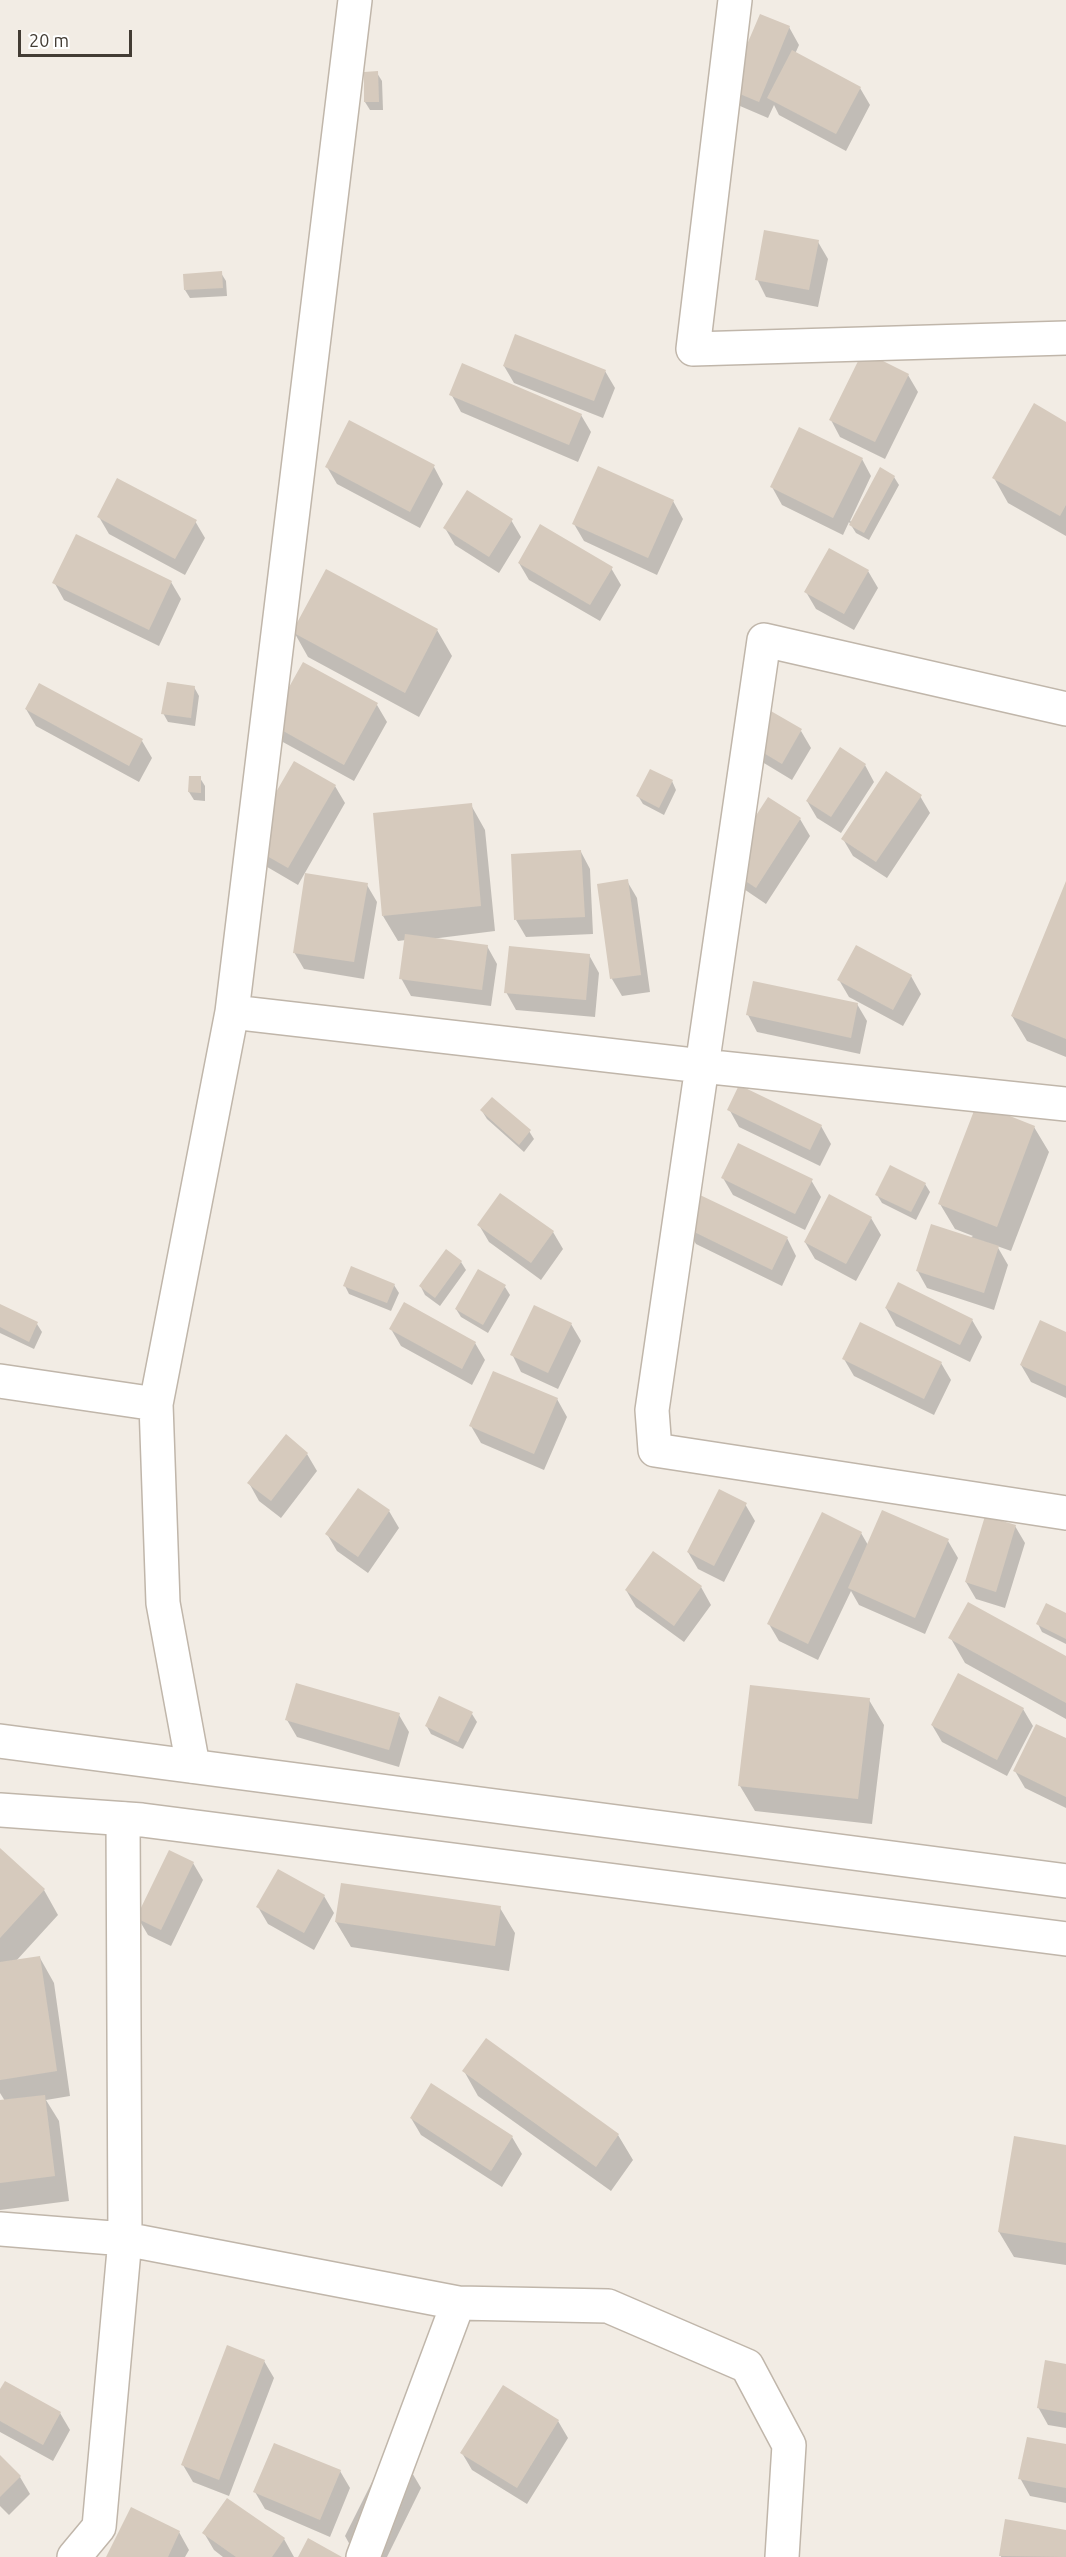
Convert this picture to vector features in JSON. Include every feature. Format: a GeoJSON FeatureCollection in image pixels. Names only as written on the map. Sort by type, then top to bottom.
{"type":"FeatureCollection","features":[{"type":"Feature","properties":{"kind":"street"},"geometry":{"type":"LineString","coordinates":[[193,1766],[163,1603],[156,1404],[232,1012],[356,0]]}},
{"type":"Feature","properties":{"kind":"street"},"geometry":{"type":"LineString","coordinates":[[735,0],[693,349],[1066,338]]}},
{"type":"Feature","properties":{"kind":"street"},"geometry":{"type":"LineString","coordinates":[[1066,709],[764,640],[652,1410],[655,1450],[1066,1513]]}},
{"type":"Feature","properties":{"kind":"street"},"geometry":{"type":"LineString","coordinates":[[232,1012],[702,1066],[1066,1104]]}},
{"type":"Feature","properties":{"kind":"street"},"geometry":{"type":"LineString","coordinates":[[0,1381],[156,1404]]}},
{"type":"Feature","properties":{"kind":"street"},"geometry":{"type":"LineString","coordinates":[[0,1742],[1066,1881]]}},
{"type":"Feature","properties":{"kind":"street"},"geometry":{"type":"LineString","coordinates":[[0,1810],[123,1819],[1066,1939]]}},
{"type":"Feature","properties":{"kind":"street"},"geometry":{"type":"LineString","coordinates":[[74,2557],[99,2527],[125,2239],[123,1819]]}},
{"type":"Feature","properties":{"kind":"street"},"geometry":{"type":"LineString","coordinates":[[0,2229],[125,2239],[458,2303],[608,2306],[747,2366],[789,2445],[782,2557]]}},
{"type":"Feature","properties":{"kind":"street"},"geometry":{"type":"LineString","coordinates":[[363,2557],[458,2303]]}},
{"type":"Feature","properties":{"kind":"building"},"geometry":{"type":"Polygon","coordinates":[[[760,14],[790,26],[759,102],[728,89],[760,14]]]}},
{"type":"Feature","properties":{"kind":"building"},"geometry":{"type":"Polygon","coordinates":[[[792,50],[861,87],[836,134],[767,98],[792,50]]]}},
{"type":"Feature","properties":{"kind":"building"},"geometry":{"type":"Polygon","coordinates":[[[378,71],[379,102],[364,102],[364,72],[378,71]]]}},
{"type":"Feature","properties":{"kind":"building"},"geometry":{"type":"Polygon","coordinates":[[[764,230],[819,240],[809,290],[755,280],[764,230]]]}},
{"type":"Feature","properties":{"kind":"building"},"geometry":{"type":"Polygon","coordinates":[[[222,271],[223,288],[184,290],[183,274],[222,271]]]}},
{"type":"Feature","properties":{"kind":"building"},"geometry":{"type":"Polygon","coordinates":[[[515,334],[606,370],[594,401],[503,366],[515,334]]]}},
{"type":"Feature","properties":{"kind":"building"},"geometry":{"type":"Polygon","coordinates":[[[863,351],[909,374],[875,442],[829,420],[863,351]]]}},
{"type":"Feature","properties":{"kind":"building"},"geometry":{"type":"Polygon","coordinates":[[[462,363],[582,414],[569,445],[449,395],[462,363]]]}},
{"type":"Feature","properties":{"kind":"building"},"geometry":{"type":"Polygon","coordinates":[[[1034,403],[1066,422],[1066,505],[1060,516],[992,478],[1034,403]]]}},
{"type":"Feature","properties":{"kind":"building"},"geometry":{"type":"Polygon","coordinates":[[[349,420],[435,465],[410,512],[325,467],[349,420]]]}},
{"type":"Feature","properties":{"kind":"building"},"geometry":{"type":"Polygon","coordinates":[[[799,427],[863,458],[833,518],[770,487],[799,427]]]}},
{"type":"Feature","properties":{"kind":"building"},"geometry":{"type":"Polygon","coordinates":[[[598,466],[674,500],[648,558],[572,524],[598,466]]]}},
{"type":"Feature","properties":{"kind":"building"},"geometry":{"type":"Polygon","coordinates":[[[880,467],[895,476],[864,533],[849,525],[880,467]]]}},
{"type":"Feature","properties":{"kind":"building"},"geometry":{"type":"Polygon","coordinates":[[[117,478],[197,520],[175,559],[97,517],[117,478]]]}},
{"type":"Feature","properties":{"kind":"building"},"geometry":{"type":"Polygon","coordinates":[[[467,490],[513,519],[489,557],[443,528],[467,490]]]}},
{"type":"Feature","properties":{"kind":"building"},"geometry":{"type":"Polygon","coordinates":[[[540,524],[613,567],[590,605],[518,563],[540,524]]]}},
{"type":"Feature","properties":{"kind":"building"},"geometry":{"type":"Polygon","coordinates":[[[76,534],[172,581],[149,630],[52,583],[76,534]]]}},
{"type":"Feature","properties":{"kind":"building"},"geometry":{"type":"Polygon","coordinates":[[[829,548],[869,570],[844,614],[804,592],[829,548]]]}},
{"type":"Feature","properties":{"kind":"building"},"geometry":{"type":"Polygon","coordinates":[[[326,569],[438,629],[405,693],[292,632],[326,569]]]}},
{"type":"Feature","properties":{"kind":"building"},"geometry":{"type":"Polygon","coordinates":[[[303,662],[378,703],[344,765],[269,723],[303,662]]]}},
{"type":"Feature","properties":{"kind":"building"},"geometry":{"type":"Polygon","coordinates":[[[167,682],[195,686],[191,718],[161,714],[167,682]]]}},
{"type":"Feature","properties":{"kind":"building"},"geometry":{"type":"Polygon","coordinates":[[[39,683],[143,739],[129,766],[25,709],[39,683]]]}},
{"type":"Feature","properties":{"kind":"building"},"geometry":{"type":"Polygon","coordinates":[[[757,703],[802,729],[782,764],[737,737],[757,703]]]}},
{"type":"Feature","properties":{"kind":"building"},"geometry":{"type":"Polygon","coordinates":[[[840,747],[866,764],[831,817],[806,801],[840,747]]]}},
{"type":"Feature","properties":{"kind":"building"},"geometry":{"type":"Polygon","coordinates":[[[294,761],[336,785],[288,868],[246,844],[294,761]]]}},
{"type":"Feature","properties":{"kind":"building"},"geometry":{"type":"Polygon","coordinates":[[[650,769],[673,780],[659,808],[636,796],[650,769]]]}},
{"type":"Feature","properties":{"kind":"building"},"geometry":{"type":"Polygon","coordinates":[[[886,771],[922,795],[876,862],[841,839],[886,771]]]}},
{"type":"Feature","properties":{"kind":"building"},"geometry":{"type":"Polygon","coordinates":[[[189,776],[201,776],[201,793],[188,792],[189,776]]]}},
{"type":"Feature","properties":{"kind":"building"},"geometry":{"type":"Polygon","coordinates":[[[768,797],[801,818],[756,888],[723,866],[768,797]]]}},
{"type":"Feature","properties":{"kind":"building"},"geometry":{"type":"Polygon","coordinates":[[[472,803],[481,906],[382,916],[373,813],[472,803]]]}},
{"type":"Feature","properties":{"kind":"building"},"geometry":{"type":"Polygon","coordinates":[[[581,850],[585,917],[514,920],[511,854],[581,850]]]}},
{"type":"Feature","properties":{"kind":"building"},"geometry":{"type":"Polygon","coordinates":[[[305,873],[368,883],[354,962],[293,953],[305,873]]]}},
{"type":"Feature","properties":{"kind":"building"},"geometry":{"type":"Polygon","coordinates":[[[628,879],[641,975],[610,979],[597,884],[628,879]]]}},
{"type":"Feature","properties":{"kind":"building"},"geometry":{"type":"Polygon","coordinates":[[[1066,881],[1066,1039],[1011,1016],[1066,881]]]}},
{"type":"Feature","properties":{"kind":"building"},"geometry":{"type":"Polygon","coordinates":[[[405,934],[488,945],[482,990],[399,979],[405,934]]]}},
{"type":"Feature","properties":{"kind":"building"},"geometry":{"type":"Polygon","coordinates":[[[856,945],[912,975],[893,1010],[837,980],[856,945]]]}},
{"type":"Feature","properties":{"kind":"building"},"geometry":{"type":"Polygon","coordinates":[[[509,946],[590,954],[586,1000],[504,993],[509,946]]]}},
{"type":"Feature","properties":{"kind":"building"},"geometry":{"type":"Polygon","coordinates":[[[753,981],[858,1003],[851,1038],[746,1015],[753,981]]]}},
{"type":"Feature","properties":{"kind":"building"},"geometry":{"type":"Polygon","coordinates":[[[739,1085],[822,1125],[810,1150],[727,1110],[739,1085]]]}},
{"type":"Feature","properties":{"kind":"building"},"geometry":{"type":"Polygon","coordinates":[[[492,1097],[531,1130],[519,1145],[480,1110],[492,1097]]]}},
{"type":"Feature","properties":{"kind":"building"},"geometry":{"type":"Polygon","coordinates":[[[977,1103],[1035,1126],[997,1227],[938,1204],[977,1103]]]}},
{"type":"Feature","properties":{"kind":"building"},"geometry":{"type":"Polygon","coordinates":[[[738,1143],[813,1179],[795,1214],[721,1178],[738,1143]]]}},
{"type":"Feature","properties":{"kind":"building"},"geometry":{"type":"Polygon","coordinates":[[[890,1165],[926,1183],[911,1212],[875,1195],[890,1165]]]}},
{"type":"Feature","properties":{"kind":"building"},"geometry":{"type":"Polygon","coordinates":[[[500,1193],[554,1231],[531,1263],[477,1225],[500,1193]]]}},
{"type":"Feature","properties":{"kind":"building"},"geometry":{"type":"Polygon","coordinates":[[[829,1194],[872,1217],[846,1264],[804,1242],[829,1194]]]}},
{"type":"Feature","properties":{"kind":"building"},"geometry":{"type":"Polygon","coordinates":[[[700,1195],[788,1237],[772,1270],[684,1227],[700,1195]]]}},
{"type":"Feature","properties":{"kind":"building"},"geometry":{"type":"Polygon","coordinates":[[[931,1224],[999,1246],[984,1293],[916,1271],[931,1224]]]}},
{"type":"Feature","properties":{"kind":"building"},"geometry":{"type":"Polygon","coordinates":[[[446,1249],[462,1261],[435,1298],[419,1286],[446,1249]]]}},
{"type":"Feature","properties":{"kind":"building"},"geometry":{"type":"Polygon","coordinates":[[[351,1266],[395,1284],[387,1303],[343,1286],[351,1266]]]}},
{"type":"Feature","properties":{"kind":"building"},"geometry":{"type":"Polygon","coordinates":[[[478,1269],[506,1285],[483,1325],[455,1309],[478,1269]]]}},
{"type":"Feature","properties":{"kind":"building"},"geometry":{"type":"Polygon","coordinates":[[[898,1282],[973,1319],[960,1345],[885,1308],[898,1282]]]}},
{"type":"Feature","properties":{"kind":"building"},"geometry":{"type":"Polygon","coordinates":[[[404,1302],[476,1342],[462,1369],[389,1329],[404,1302]]]}},
{"type":"Feature","properties":{"kind":"building"},"geometry":{"type":"Polygon","coordinates":[[[0,1304],[38,1322],[29,1342],[0,1327],[0,1304]]]}},
{"type":"Feature","properties":{"kind":"building"},"geometry":{"type":"Polygon","coordinates":[[[534,1305],[572,1323],[548,1373],[510,1355],[534,1305]]]}},
{"type":"Feature","properties":{"kind":"building"},"geometry":{"type":"Polygon","coordinates":[[[1040,1320],[1066,1332],[1066,1386],[1020,1365],[1040,1320]]]}},
{"type":"Feature","properties":{"kind":"building"},"geometry":{"type":"Polygon","coordinates":[[[860,1322],[942,1362],[924,1399],[842,1359],[860,1322]]]}},
{"type":"Feature","properties":{"kind":"building"},"geometry":{"type":"Polygon","coordinates":[[[493,1371],[558,1398],[534,1454],[469,1426],[493,1371]]]}},
{"type":"Feature","properties":{"kind":"building"},"geometry":{"type":"Polygon","coordinates":[[[286,1434],[308,1453],[271,1501],[247,1483],[286,1434]]]}},
{"type":"Feature","properties":{"kind":"building"},"geometry":{"type":"Polygon","coordinates":[[[358,1488],[390,1510],[358,1557],[325,1534],[358,1488]]]}},
{"type":"Feature","properties":{"kind":"building"},"geometry":{"type":"Polygon","coordinates":[[[719,1489],[747,1503],[714,1566],[687,1552],[719,1489]]]}},
{"type":"Feature","properties":{"kind":"building"},"geometry":{"type":"Polygon","coordinates":[[[882,1510],[949,1539],[915,1618],[848,1588],[882,1510]]]}},
{"type":"Feature","properties":{"kind":"building"},"geometry":{"type":"Polygon","coordinates":[[[822,1512],[862,1532],[808,1644],[767,1624],[822,1512]]]}},
{"type":"Feature","properties":{"kind":"building"},"geometry":{"type":"Polygon","coordinates":[[[985,1516],[1016,1525],[996,1592],[965,1582],[985,1516]]]}},
{"type":"Feature","properties":{"kind":"building"},"geometry":{"type":"Polygon","coordinates":[[[653,1551],[702,1586],[674,1626],[625,1590],[653,1551]]]}},
{"type":"Feature","properties":{"kind":"building"},"geometry":{"type":"Polygon","coordinates":[[[968,1602],[1066,1656],[1066,1703],[948,1638],[968,1602]]]}},
{"type":"Feature","properties":{"kind":"building"},"geometry":{"type":"Polygon","coordinates":[[[1046,1603],[1066,1613],[1066,1639],[1036,1624],[1046,1603]]]}},
{"type":"Feature","properties":{"kind":"building"},"geometry":{"type":"Polygon","coordinates":[[[958,1673],[1024,1708],[997,1760],[931,1725],[958,1673]]]}},
{"type":"Feature","properties":{"kind":"building"},"geometry":{"type":"Polygon","coordinates":[[[296,1683],[400,1713],[389,1750],[285,1720],[296,1683]]]}},
{"type":"Feature","properties":{"kind":"building"},"geometry":{"type":"Polygon","coordinates":[[[750,1685],[870,1698],[858,1799],[738,1786],[750,1685]]]}},
{"type":"Feature","properties":{"kind":"building"},"geometry":{"type":"Polygon","coordinates":[[[439,1696],[473,1712],[458,1742],[425,1726],[439,1696]]]}},
{"type":"Feature","properties":{"kind":"building"},"geometry":{"type":"Polygon","coordinates":[[[1036,1724],[1066,1738],[1066,1797],[1013,1771],[1036,1724]]]}},
{"type":"Feature","properties":{"kind":"building"},"geometry":{"type":"Polygon","coordinates":[[[0,1848],[45,1889],[0,1938],[0,1848]]]}},
{"type":"Feature","properties":{"kind":"building"},"geometry":{"type":"Polygon","coordinates":[[[169,1850],[194,1862],[161,1930],[136,1918],[169,1850]]]}},
{"type":"Feature","properties":{"kind":"building"},"geometry":{"type":"Polygon","coordinates":[[[278,1869],[325,1895],[304,1933],[256,1907],[278,1869]]]}},
{"type":"Feature","properties":{"kind":"building"},"geometry":{"type":"Polygon","coordinates":[[[341,1883],[501,1906],[495,1946],[335,1922],[341,1883]]]}},
{"type":"Feature","properties":{"kind":"building"},"geometry":{"type":"Polygon","coordinates":[[[40,1956],[57,2071],[0,2080],[0,1962],[40,1956]]]}},
{"type":"Feature","properties":{"kind":"building"},"geometry":{"type":"Polygon","coordinates":[[[486,2038],[619,2134],[596,2167],[462,2071],[486,2038]]]}},
{"type":"Feature","properties":{"kind":"building"},"geometry":{"type":"Polygon","coordinates":[[[431,2083],[513,2136],[491,2171],[410,2118],[431,2083]]]}},
{"type":"Feature","properties":{"kind":"building"},"geometry":{"type":"Polygon","coordinates":[[[45,2095],[55,2176],[0,2183],[0,2100],[45,2095]]]}},
{"type":"Feature","properties":{"kind":"building"},"geometry":{"type":"Polygon","coordinates":[[[1014,2136],[1066,2145],[1066,2243],[998,2232],[1014,2136]]]}},
{"type":"Feature","properties":{"kind":"building"},"geometry":{"type":"Polygon","coordinates":[[[227,2345],[265,2360],[219,2480],[181,2465],[227,2345]]]}},
{"type":"Feature","properties":{"kind":"building"},"geometry":{"type":"Polygon","coordinates":[[[1045,2360],[1066,2364],[1066,2413],[1037,2408],[1045,2360]]]}},
{"type":"Feature","properties":{"kind":"building"},"geometry":{"type":"Polygon","coordinates":[[[5,2381],[61,2412],[43,2445],[0,2421],[0,2389],[5,2381]]]}},
{"type":"Feature","properties":{"kind":"building"},"geometry":{"type":"Polygon","coordinates":[[[503,2385],[559,2420],[517,2488],[460,2453],[503,2385]]]}},
{"type":"Feature","properties":{"kind":"building"},"geometry":{"type":"Polygon","coordinates":[[[1027,2437],[1066,2444],[1066,2488],[1018,2479],[1027,2437]]]}},
{"type":"Feature","properties":{"kind":"building"},"geometry":{"type":"Polygon","coordinates":[[[274,2443],[341,2470],[320,2520],[253,2492],[274,2443]]]}},
{"type":"Feature","properties":{"kind":"building"},"geometry":{"type":"Polygon","coordinates":[[[0,2455],[21,2476],[0,2497],[0,2455]]]}},
{"type":"Feature","properties":{"kind":"building"},"geometry":{"type":"Polygon","coordinates":[[[227,2498],[285,2538],[272,2557],[236,2557],[202,2533],[227,2498]]]}},
{"type":"Feature","properties":{"kind":"building"},"geometry":{"type":"Polygon","coordinates":[[[131,2507],[180,2531],[168,2557],[106,2557],[131,2507]]]}},
{"type":"Feature","properties":{"kind":"building"},"geometry":{"type":"Polygon","coordinates":[[[1005,2519],[1066,2530],[1066,2557],[999,2556],[1005,2519]]]}},
{"type":"Feature","properties":{"kind":"building"},"geometry":{"type":"Polygon","coordinates":[[[308,2538],[342,2557],[298,2557],[308,2538]]]}}]}
